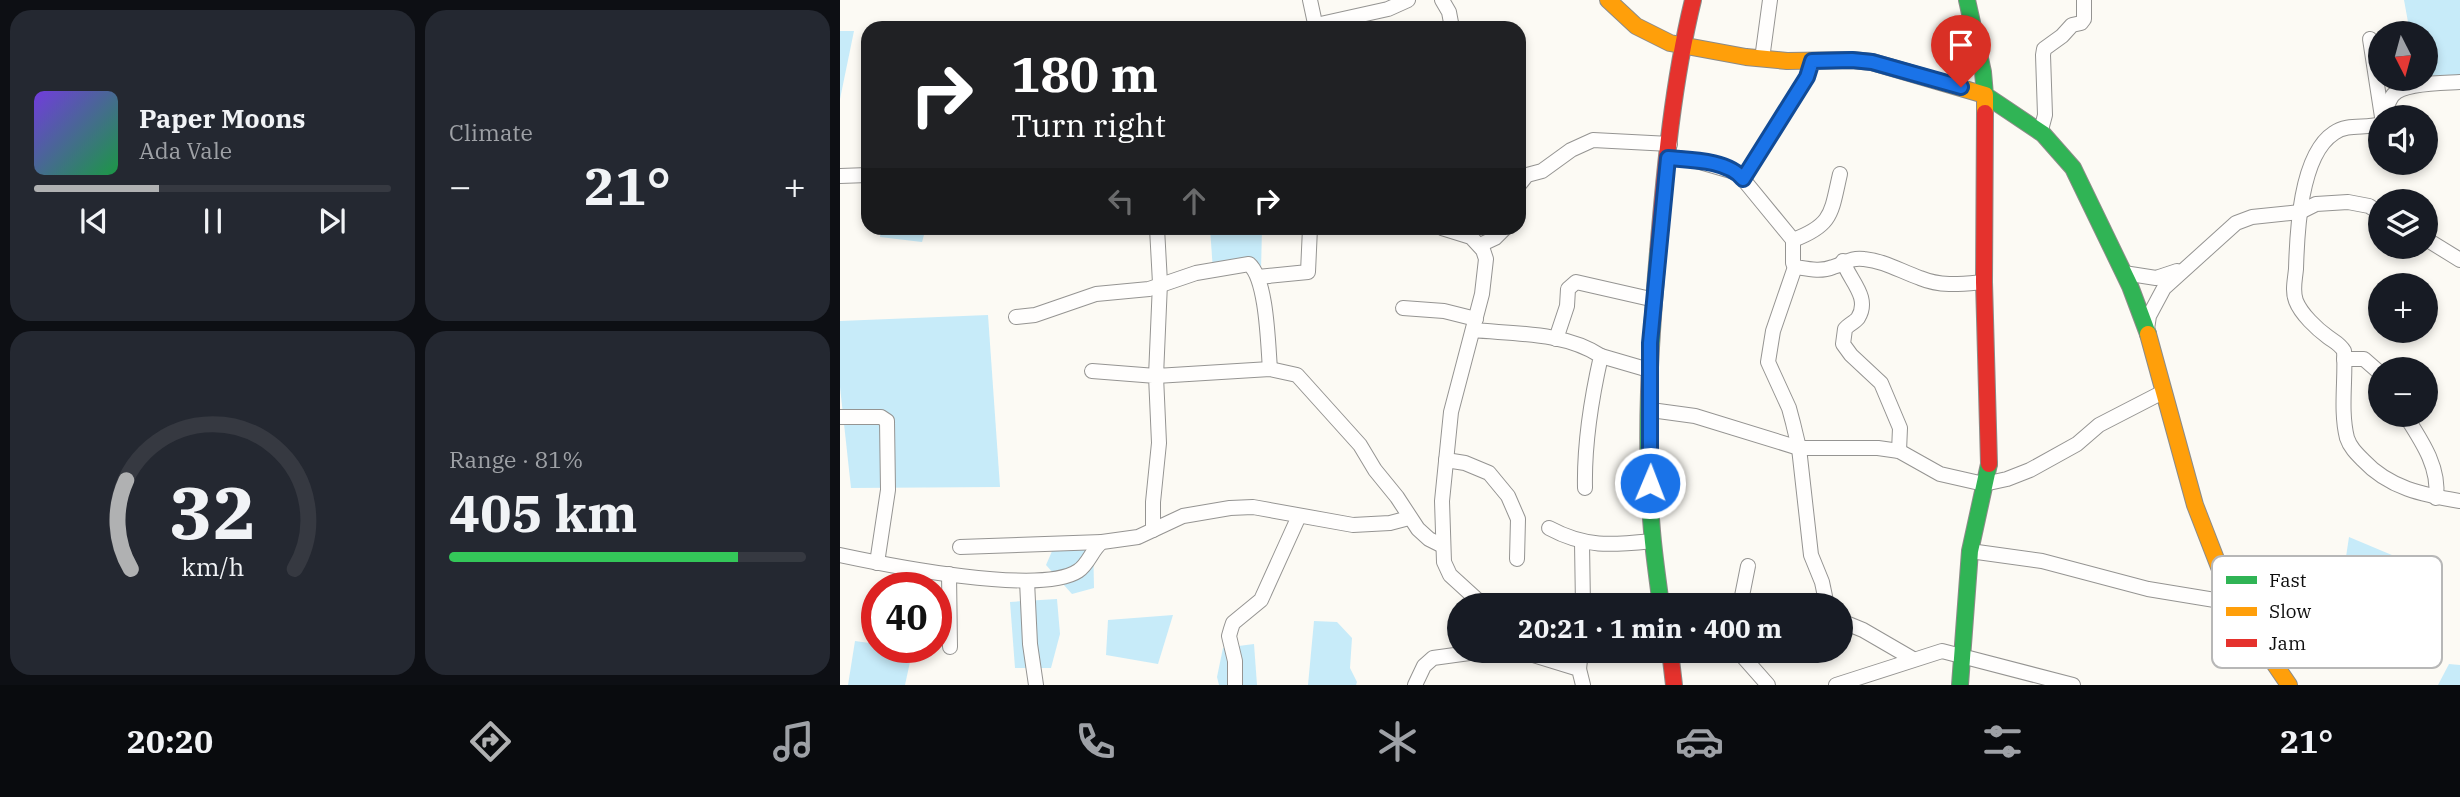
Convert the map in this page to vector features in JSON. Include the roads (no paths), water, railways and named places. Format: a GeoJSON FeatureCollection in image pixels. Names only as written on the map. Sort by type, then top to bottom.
{"type":"FeatureCollection","features":[{"type":"Feature","properties":{"kind":"street"},"geometry":{"type":"LineString","coordinates":[[1310,0],[1315,21]]}},
{"type":"Feature","properties":{"kind":"street"},"geometry":{"type":"LineString","coordinates":[[1337,21],[1388,9],[1408,0]]}},
{"type":"Feature","properties":{"kind":"street"},"geometry":{"type":"LineString","coordinates":[[1442,0],[1449,12],[1450,21]]}},
{"type":"Feature","properties":{"kind":"street"},"geometry":{"type":"LineString","coordinates":[[1608,0],[1636,26],[1659,39],[1762,59],[1872,62],[1985,95],[2041,130],[2062,150],[2073,168],[2124,273],[2147,329],[2195,505],[2215,556]]}},
{"type":"Feature","properties":{"kind":"street"},"geometry":{"type":"LineString","coordinates":[[1659,593],[1650,483],[1649,370],[1669,151],[1682,45],[1693,0]]}},
{"type":"Feature","properties":{"kind":"street"},"geometry":{"type":"LineString","coordinates":[[1762,59],[1770,0]]}},
{"type":"Feature","properties":{"kind":"street"},"geometry":{"type":"LineString","coordinates":[[1960,685],[1970,551],[1990,456],[1984,282],[1985,95],[1983,72],[1967,0]]}},
{"type":"Feature","properties":{"kind":"street"},"geometry":{"type":"LineString","coordinates":[[2041,130],[2045,115],[2044,49],[2062,37],[2072,25],[2081,23],[2084,19],[2084,0]]}},
{"type":"Feature","properties":{"kind":"street"},"geometry":{"type":"LineString","coordinates":[[1743,179],[1807,77],[1812,61]]}},
{"type":"Feature","properties":{"kind":"street"},"geometry":{"type":"LineString","coordinates":[[2388,105],[2399,90],[2460,82]]}},
{"type":"Feature","properties":{"kind":"street"},"geometry":{"type":"LineString","coordinates":[[2368,122],[2334,133],[2315,157],[2305,183],[2300,212],[2294,290],[2297,302],[2326,335],[2341,345],[2344,359],[2347,439],[2353,449],[2372,470],[2401,488],[2436,498],[2460,501]]}},
{"type":"Feature","properties":{"kind":"street"},"geometry":{"type":"LineString","coordinates":[[1526,176],[1542,171],[1571,150],[1593,141],[1669,151],[1733,170],[1793,240],[1793,263],[1796,267]]}},
{"type":"Feature","properties":{"kind":"street"},"geometry":{"type":"LineString","coordinates":[[1793,240],[1824,224],[1832,207],[1840,174]]}},
{"type":"Feature","properties":{"kind":"street"},"geometry":{"type":"LineString","coordinates":[[840,176],[861,175]]}},
{"type":"Feature","properties":{"kind":"street"},"geometry":{"type":"LineString","coordinates":[[2147,329],[2149,316],[2164,288],[2236,223],[2252,217],[2300,212],[2316,204],[2348,202],[2368,206]]}},
{"type":"Feature","properties":{"kind":"street"},"geometry":{"type":"LineString","coordinates":[[1153,530],[1159,443],[1156,376],[1159,287],[1157,235]]}},
{"type":"Feature","properties":{"kind":"street"},"geometry":{"type":"LineString","coordinates":[[1258,277],[1308,272],[1310,235]]}},
{"type":"Feature","properties":{"kind":"street"},"geometry":{"type":"LineString","coordinates":[[1465,235],[1472,237],[1480,245],[1486,259],[1486,276],[1451,412],[1446,460],[1443,546],[1444,562],[1450,575],[1469,593]]}},
{"type":"Feature","properties":{"kind":"street"},"geometry":{"type":"LineString","coordinates":[[1480,245],[1498,235]]}},
{"type":"Feature","properties":{"kind":"street"},"geometry":{"type":"LineString","coordinates":[[2438,246],[2460,260]]}},
{"type":"Feature","properties":{"kind":"street"},"geometry":{"type":"LineString","coordinates":[[1796,267],[1826,269],[1855,258],[1881,261],[1940,284],[1984,282]]}},
{"type":"Feature","properties":{"kind":"street"},"geometry":{"type":"LineString","coordinates":[[1843,261],[1862,298],[1858,317],[1845,329],[1843,344],[1881,383],[1900,428],[1899,451]]}},
{"type":"Feature","properties":{"kind":"street"},"geometry":{"type":"LineString","coordinates":[[1016,317],[1035,314],[1096,293],[1159,287],[1196,272],[1245,264],[1254,268],[1258,277],[1270,369]]}},
{"type":"Feature","properties":{"kind":"street"},"geometry":{"type":"LineString","coordinates":[[1796,267],[1773,331],[1768,362],[1789,408],[1799,449],[1808,536],[1823,593]]}},
{"type":"Feature","properties":{"kind":"street"},"geometry":{"type":"LineString","coordinates":[[2124,273],[2156,278],[2185,268]]}},
{"type":"Feature","properties":{"kind":"street"},"geometry":{"type":"LineString","coordinates":[[1556,338],[1567,306],[1568,289],[1576,282],[1655,300]]}},
{"type":"Feature","properties":{"kind":"street"},"geometry":{"type":"LineString","coordinates":[[1403,308],[1444,311],[1475,324],[1556,338],[1601,356],[1649,370]]}},
{"type":"Feature","properties":{"kind":"street"},"geometry":{"type":"LineString","coordinates":[[1585,488],[1584,460],[1588,414],[1601,356]]}},
{"type":"Feature","properties":{"kind":"street"},"geometry":{"type":"LineString","coordinates":[[2344,359],[2364,359],[2368,362]]}},
{"type":"Feature","properties":{"kind":"street"},"geometry":{"type":"LineString","coordinates":[[1092,371],[1156,376],[1270,369],[1297,375],[1330,413],[1348,428],[1409,518],[1429,539],[1443,546]]}},
{"type":"Feature","properties":{"kind":"street"},"geometry":{"type":"LineString","coordinates":[[1651,410],[1695,416],[1799,449],[1878,448],[1899,451],[1940,474],[1984,484],[2030,470],[2077,444],[2099,425],[2163,392]]}},
{"type":"Feature","properties":{"kind":"street"},"geometry":{"type":"LineString","coordinates":[[840,417],[881,417],[887,421],[888,490],[877,563]]}},
{"type":"Feature","properties":{"kind":"street"},"geometry":{"type":"LineString","coordinates":[[2412,427],[2430,458],[2438,483],[2436,498]]}},
{"type":"Feature","properties":{"kind":"street"},"geometry":{"type":"LineString","coordinates":[[1446,460],[1465,463],[1489,473],[1508,496],[1518,519],[1517,559]]}},
{"type":"Feature","properties":{"kind":"street"},"geometry":{"type":"LineString","coordinates":[[960,547],[1102,542],[1138,537],[1183,516],[1230,508],[1253,507],[1353,525],[1390,523],[1409,518]]}},
{"type":"Feature","properties":{"kind":"street"},"geometry":{"type":"LineString","coordinates":[[1235,685],[1235,661],[1229,636],[1233,623],[1261,600],[1299,516]]}},
{"type":"Feature","properties":{"kind":"street"},"geometry":{"type":"LineString","coordinates":[[1549,528],[1582,543],[1623,544],[1653,541]]}},
{"type":"Feature","properties":{"kind":"street"},"geometry":{"type":"LineString","coordinates":[[952,574],[1027,581],[1046,579],[1078,571],[1102,542]]}},
{"type":"Feature","properties":{"kind":"street"},"geometry":{"type":"LineString","coordinates":[[1582,543],[1583,593]]}},
{"type":"Feature","properties":{"kind":"street"},"geometry":{"type":"LineString","coordinates":[[1970,551],[2042,561],[2148,589],[2212,600]]}},
{"type":"Feature","properties":{"kind":"street"},"geometry":{"type":"LineString","coordinates":[[840,555],[937,572]]}},
{"type":"Feature","properties":{"kind":"street"},"geometry":{"type":"LineString","coordinates":[[1743,593],[1748,566]]}},
{"type":"Feature","properties":{"kind":"street"},"geometry":{"type":"LineString","coordinates":[[1027,581],[1035,685]]}},
{"type":"Feature","properties":{"kind":"street"},"geometry":{"type":"LineString","coordinates":[[1853,626],[1913,659]]}},
{"type":"Feature","properties":{"kind":"street"},"geometry":{"type":"LineString","coordinates":[[1836,685],[1942,651],[2073,685]]}},
{"type":"Feature","properties":{"kind":"street"},"geometry":{"type":"LineString","coordinates":[[1415,685],[1424,666],[1433,658],[1447,656]]}},
{"type":"Feature","properties":{"kind":"street"},"geometry":{"type":"LineString","coordinates":[[1559,663],[1579,669]]}},
{"type":"Feature","properties":{"kind":"street"},"geometry":{"type":"LineString","coordinates":[[1580,663],[1583,685]]}},
{"type":"Feature","properties":{"kind":"street"},"geometry":{"type":"LineString","coordinates":[[1671,663],[1674,685]]}},
{"type":"Feature","properties":{"kind":"street"},"geometry":{"type":"LineString","coordinates":[[1749,663],[1768,685]]}},
{"type":"Feature","properties":{"kind":"street"},"geometry":{"type":"LineString","coordinates":[[2276,668],[2289,685]]}},
{"type":"Feature","properties":{"kind":"water"},"geometry":{"type":"Polygon","coordinates":[[[2404,0],[2460,0],[2460,76],[2438,78],[2438,21],[2408,21],[2404,0]]]}},
{"type":"Feature","properties":{"kind":"water"},"geometry":{"type":"Polygon","coordinates":[[[840,31],[854,31],[840,99],[840,31]]]}},
{"type":"Feature","properties":{"kind":"water"},"geometry":{"type":"Polygon","coordinates":[[[880,235],[924,235],[922,242],[880,235]]]}},
{"type":"Feature","properties":{"kind":"water"},"geometry":{"type":"Polygon","coordinates":[[[1210,235],[1262,235],[1261,271],[1213,271],[1210,235]]]}},
{"type":"Feature","properties":{"kind":"water"},"geometry":{"type":"Polygon","coordinates":[[[988,315],[1000,487],[851,488],[840,387],[840,321],[988,315]]]}},
{"type":"Feature","properties":{"kind":"water"},"geometry":{"type":"Polygon","coordinates":[[[2349,537],[2394,556],[2346,556],[2349,537]]]}},
{"type":"Feature","properties":{"kind":"water"},"geometry":{"type":"Polygon","coordinates":[[[1093,541],[1094,588],[1072,594],[1046,565],[1056,542],[1093,541]]]}},
{"type":"Feature","properties":{"kind":"water"},"geometry":{"type":"Polygon","coordinates":[[[1057,599],[1060,634],[1051,668],[1015,668],[1010,602],[1057,599]]]}},
{"type":"Feature","properties":{"kind":"water"},"geometry":{"type":"Polygon","coordinates":[[[1173,615],[1158,664],[1106,655],[1108,620],[1173,615]]]}},
{"type":"Feature","properties":{"kind":"water"},"geometry":{"type":"Polygon","coordinates":[[[1314,621],[1337,622],[1352,638],[1350,668],[1356,685],[1308,685],[1314,621]]]}},
{"type":"Feature","properties":{"kind":"water"},"geometry":{"type":"Polygon","coordinates":[[[855,641],[861,642],[861,663],[910,663],[905,685],[848,685],[855,641]]]}},
{"type":"Feature","properties":{"kind":"water"},"geometry":{"type":"Polygon","coordinates":[[[1254,644],[1257,685],[1219,685],[1217,677],[1223,648],[1254,644]]]}},
{"type":"Feature","properties":{"kind":"water"},"geometry":{"type":"Polygon","coordinates":[[[2449,664],[2460,665],[2460,685],[2438,685],[2449,664]]]}}]}
